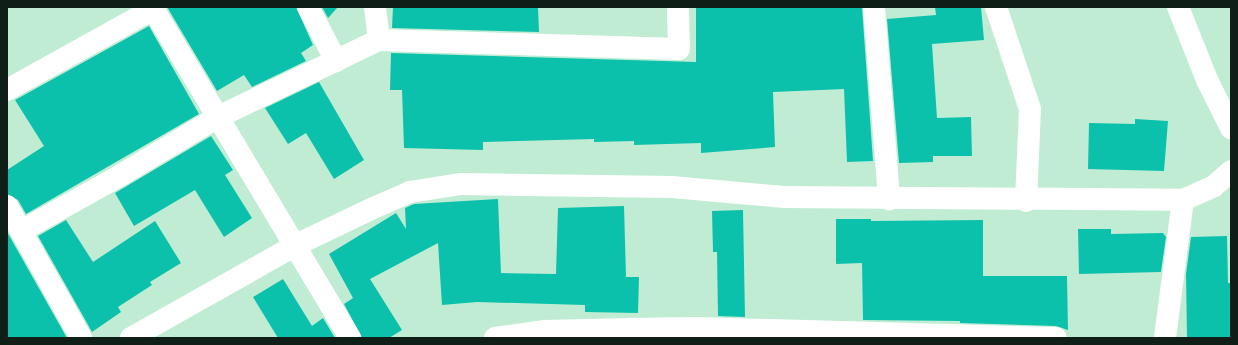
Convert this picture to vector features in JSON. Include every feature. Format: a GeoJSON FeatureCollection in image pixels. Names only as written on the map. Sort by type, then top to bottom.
{"type":"FeatureCollection","features":[{"type":"Feature","properties":{"kind":"street"},"geometry":{"type":"LineString","coordinates":[[308,7],[336,61]]}},
{"type":"Feature","properties":{"kind":"street"},"geometry":{"type":"LineString","coordinates":[[375,7],[379,40]]}},
{"type":"Feature","properties":{"kind":"street"},"geometry":{"type":"LineString","coordinates":[[21,230],[121,175],[218,117],[379,40],[679,50],[678,7]]}},
{"type":"Feature","properties":{"kind":"street"},"geometry":{"type":"LineString","coordinates":[[874,7],[888,199]]}},
{"type":"Feature","properties":{"kind":"street"},"geometry":{"type":"LineString","coordinates":[[996,7],[1030,109],[1026,201]]}},
{"type":"Feature","properties":{"kind":"street"},"geometry":{"type":"LineString","coordinates":[[1178,7],[1207,80],[1231,128]]}},
{"type":"Feature","properties":{"kind":"street"},"geometry":{"type":"LineString","coordinates":[[7,90],[153,8],[296,245],[350,338]]}},
{"type":"Feature","properties":{"kind":"street"},"geometry":{"type":"LineString","coordinates":[[131,338],[296,245],[410,192],[461,184],[672,187],[785,198],[1026,201],[1183,200],[1214,186],[1231,171]]}},
{"type":"Feature","properties":{"kind":"street"},"geometry":{"type":"LineString","coordinates":[[1165,338],[1183,200]]}},
{"type":"Feature","properties":{"kind":"street"},"geometry":{"type":"LineString","coordinates":[[7,206],[81,338]]}},
{"type":"Feature","properties":{"kind":"street"},"geometry":{"type":"LineString","coordinates":[[495,338],[544,331],[632,334],[695,328],[976,337],[1056,338]]}},
{"type":"Feature","properties":{"kind":"building"},"geometry":{"type":"Polygon","coordinates":[[[167,7],[296,7],[313,45],[301,53],[306,61],[252,87],[244,75],[217,91],[167,7]]]}},
{"type":"Feature","properties":{"kind":"building"},"geometry":{"type":"Polygon","coordinates":[[[322,7],[338,7],[328,18],[322,7]]]}},
{"type":"Feature","properties":{"kind":"building"},"geometry":{"type":"Polygon","coordinates":[[[393,7],[538,7],[539,32],[392,28],[393,7]]]}},
{"type":"Feature","properties":{"kind":"building"},"geometry":{"type":"Polygon","coordinates":[[[696,7],[862,7],[873,161],[847,162],[844,89],[773,92],[775,147],[701,153],[701,143],[634,145],[634,141],[594,142],[594,139],[483,142],[483,150],[404,148],[402,90],[390,90],[391,53],[696,62],[696,7]]]}},
{"type":"Feature","properties":{"kind":"building"},"geometry":{"type":"Polygon","coordinates":[[[935,7],[981,7],[984,40],[932,44],[937,118],[971,117],[972,156],[933,156],[933,162],[899,163],[887,19],[936,15],[935,7]]]}},
{"type":"Feature","properties":{"kind":"building"},"geometry":{"type":"Polygon","coordinates":[[[149,26],[199,114],[26,214],[18,200],[7,194],[7,170],[44,146],[15,100],[149,26]]]}},
{"type":"Feature","properties":{"kind":"building"},"geometry":{"type":"Polygon","coordinates":[[[319,82],[364,160],[334,179],[306,133],[288,144],[265,108],[319,82]]]}},
{"type":"Feature","properties":{"kind":"building"},"geometry":{"type":"Polygon","coordinates":[[[1135,119],[1168,121],[1164,171],[1088,169],[1089,123],[1135,124],[1135,119]]]}},
{"type":"Feature","properties":{"kind":"building"},"geometry":{"type":"Polygon","coordinates":[[[211,136],[233,170],[225,175],[252,218],[224,237],[195,190],[134,226],[115,193],[211,136]]]}},
{"type":"Feature","properties":{"kind":"building"},"geometry":{"type":"Polygon","coordinates":[[[498,199],[501,273],[556,274],[558,208],[624,206],[626,277],[639,277],[638,313],[585,312],[585,305],[477,302],[442,305],[438,243],[370,279],[402,330],[389,338],[362,338],[344,304],[353,298],[329,254],[396,213],[406,229],[405,208],[414,204],[498,199]]]}},
{"type":"Feature","properties":{"kind":"building"},"geometry":{"type":"Polygon","coordinates":[[[743,210],[745,317],[718,316],[717,252],[713,252],[712,211],[743,210]]]}},
{"type":"Feature","properties":{"kind":"building"},"geometry":{"type":"Polygon","coordinates":[[[836,219],[871,219],[871,221],[983,220],[983,276],[1067,276],[1068,330],[1056,326],[960,323],[960,321],[863,320],[862,263],[836,264],[836,219]]]}},
{"type":"Feature","properties":{"kind":"building"},"geometry":{"type":"Polygon","coordinates":[[[66,220],[93,262],[155,221],[181,263],[150,282],[152,285],[118,307],[121,312],[92,332],[38,236],[66,220]]]}},
{"type":"Feature","properties":{"kind":"building"},"geometry":{"type":"Polygon","coordinates":[[[1078,229],[1111,229],[1111,234],[1163,233],[1166,237],[1161,272],[1079,274],[1078,229]]]}},
{"type":"Feature","properties":{"kind":"building"},"geometry":{"type":"Polygon","coordinates":[[[7,232],[10,237],[67,338],[7,338],[7,232]]]}},
{"type":"Feature","properties":{"kind":"building"},"geometry":{"type":"Polygon","coordinates":[[[1227,236],[1228,283],[1231,283],[1231,338],[1187,338],[1186,274],[1191,237],[1227,236]]]}},
{"type":"Feature","properties":{"kind":"building"},"geometry":{"type":"Polygon","coordinates":[[[283,279],[312,326],[323,318],[335,338],[278,338],[253,297],[283,279]]]}}]}
